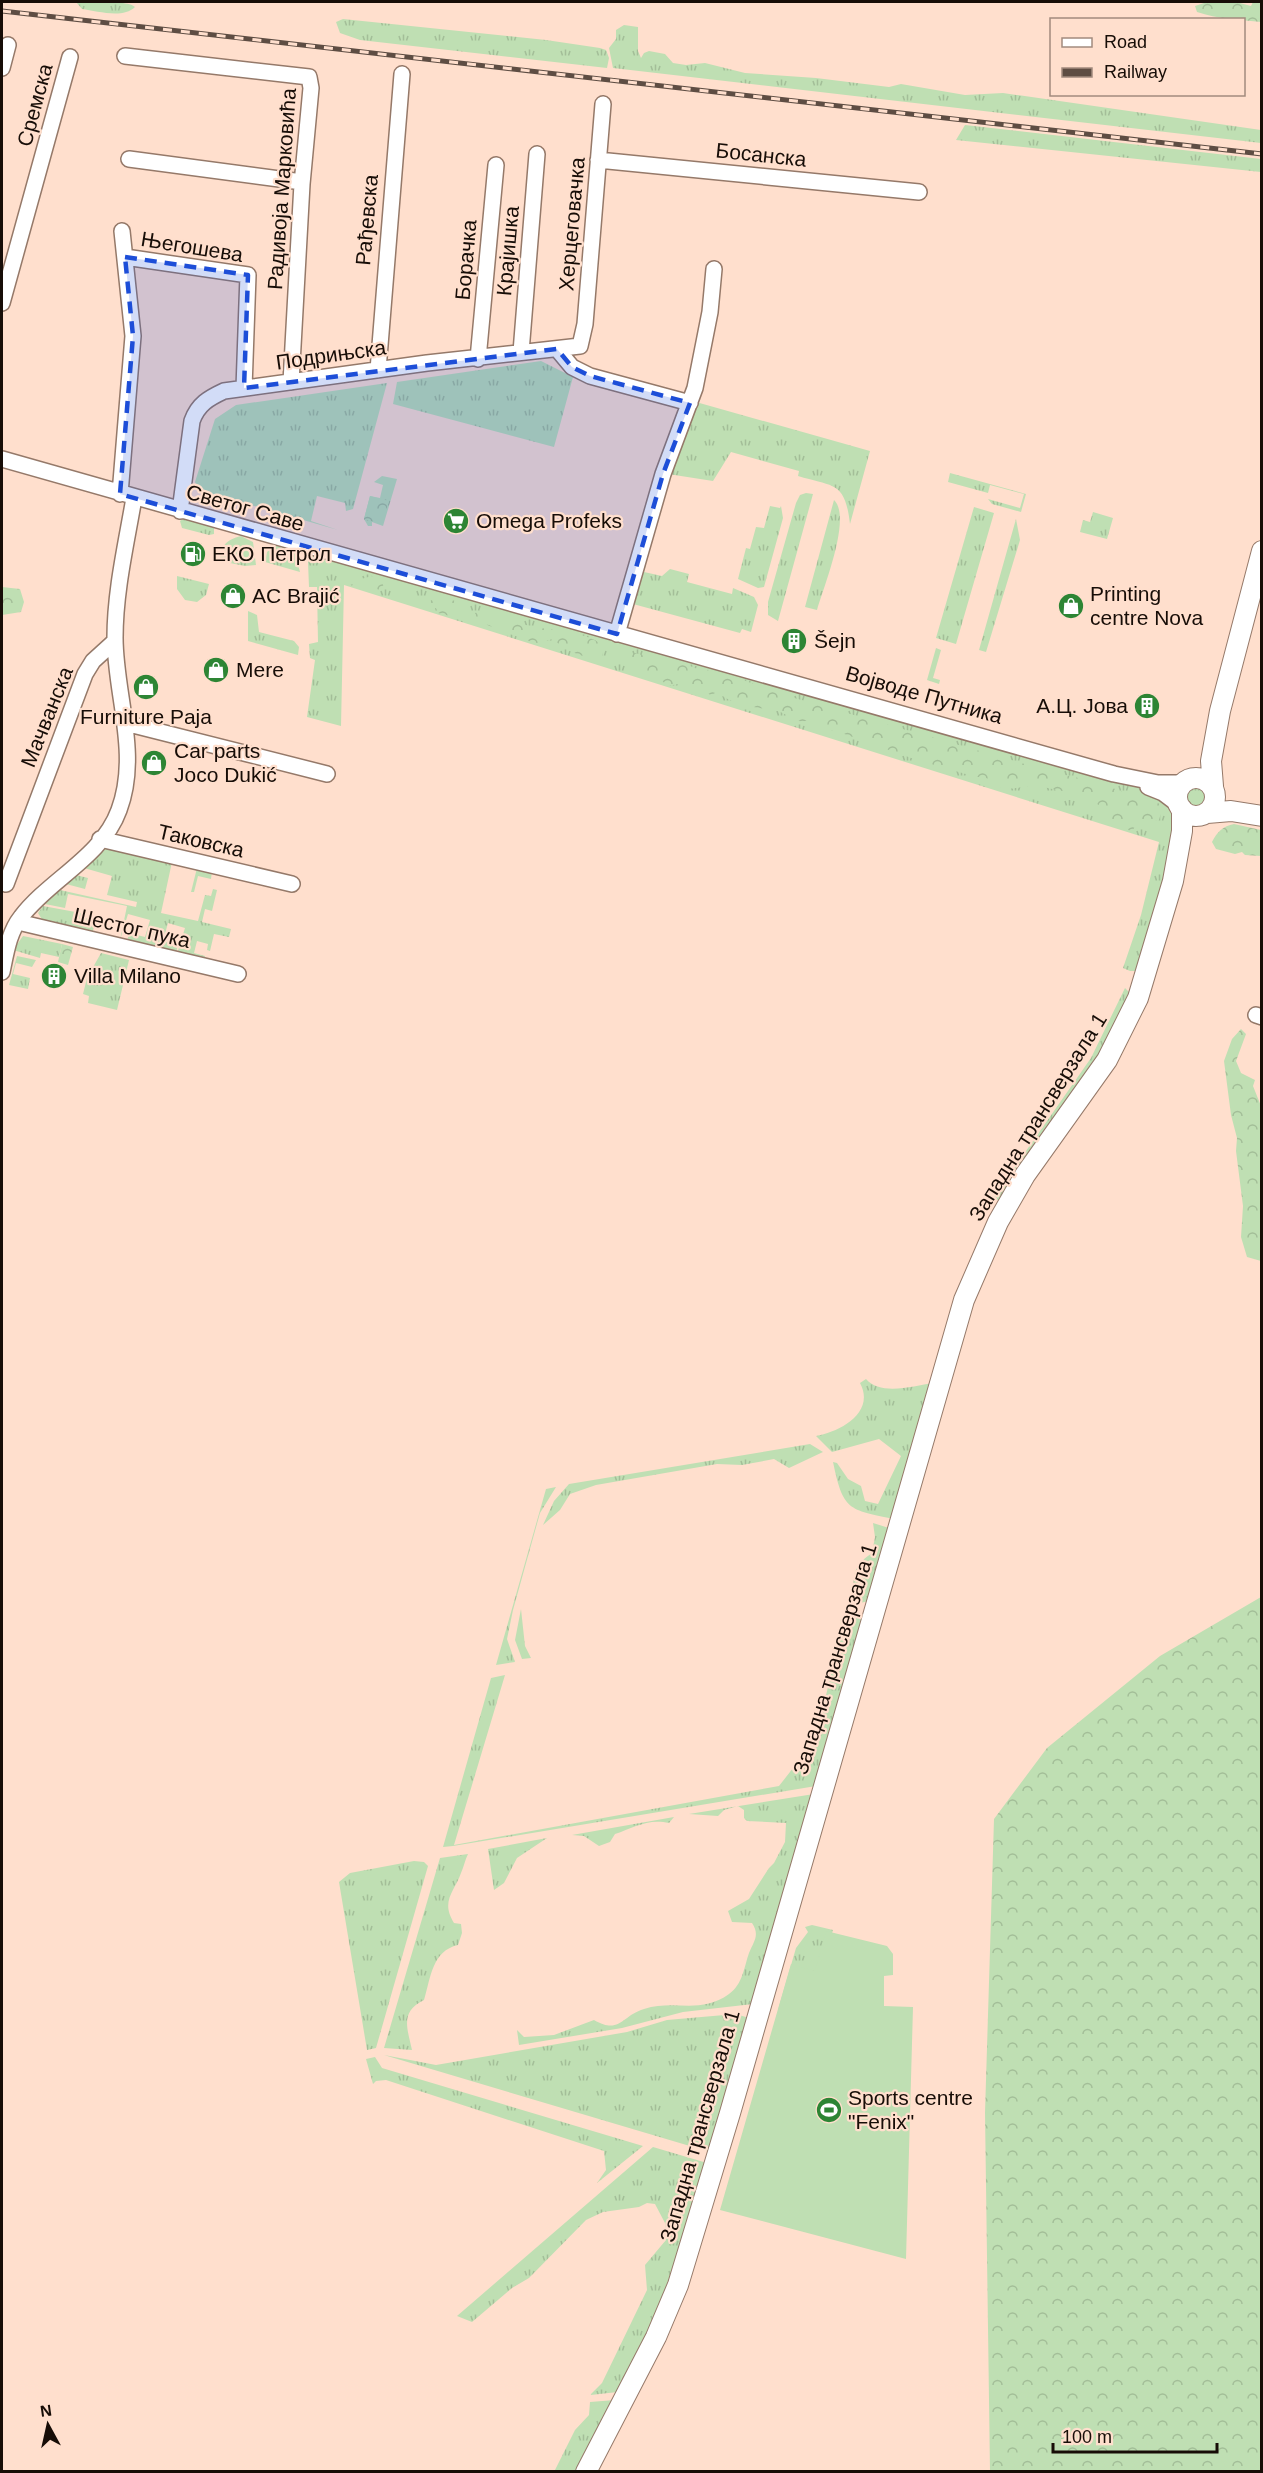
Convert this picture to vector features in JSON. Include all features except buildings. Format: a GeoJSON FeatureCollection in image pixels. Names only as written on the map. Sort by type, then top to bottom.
{"type":"FeatureCollection","features":[{"type":"Feature","properties":{"kind":"main road"},"geometry":{"type":"LineString","coordinates":[[1205,814],[1215,801],[1211,761],[1220,711],[1262,551]]}},
{"type":"Feature","properties":{"kind":"main road"},"geometry":{"type":"LineString","coordinates":[[1220,711],[1201,760],[1178,793],[1180,807],[1189,814],[1231,811],[1262,814]]}},
{"type":"Feature","properties":{"kind":"main road"},"geometry":{"type":"LineString","coordinates":[[1186,781],[1203,778],[1214,789],[1262,814]]}},
{"type":"Feature","properties":{"kind":"main road","name":"Западна трансверзала 1"},"geometry":{"type":"LineString","coordinates":[[1173,881],[1182,831],[1180,807]]}},
{"type":"Feature","properties":{"kind":"main road","name":"Западна трансверзала 1"},"geometry":{"type":"LineString","coordinates":[[586,2472],[656,2337],[678,2285],[970,1282],[998,1222],[1026,1175],[1107,1060],[1122,1031],[1144,982],[1173,881],[1191,833],[1205,814]]}},
{"type":"Feature","properties":{"kind":"street"},"geometry":{"type":"LineString","coordinates":[[2,68],[8,45]]}},
{"type":"Feature","properties":{"kind":"street","name":"Радивоја Марковића"},"geometry":{"type":"LineString","coordinates":[[125,56],[309,76],[311,88],[302,182],[291,382]]}},
{"type":"Feature","properties":{"kind":"street","name":"Сремска"},"geometry":{"type":"LineString","coordinates":[[2,303],[70,57]]}},
{"type":"Feature","properties":{"kind":"street","name":"Рађевска"},"geometry":{"type":"LineString","coordinates":[[378,370],[402,74]]}},
{"type":"Feature","properties":{"kind":"street","name":"Херцеговачка"},"geometry":{"type":"LineString","coordinates":[[580,346],[585,324],[603,104]]}},
{"type":"Feature","properties":{"kind":"street","name":"Крајишка"},"geometry":{"type":"LineString","coordinates":[[521,352],[537,154]]}},
{"type":"Feature","properties":{"kind":"street"},"geometry":{"type":"LineString","coordinates":[[129,159],[302,182]]}},
{"type":"Feature","properties":{"kind":"street","name":"Босанска"},"geometry":{"type":"LineString","coordinates":[[598,160],[919,192]]}},
{"type":"Feature","properties":{"kind":"street","name":"Борачка"},"geometry":{"type":"LineString","coordinates":[[478,359],[496,165]]}},
{"type":"Feature","properties":{"kind":"street","name":"Његошева"},"geometry":{"type":"LineString","coordinates":[[18,922],[100,839],[118,813],[123,798],[127,748],[115,640],[127,496],[133,336],[122,231]]}},
{"type":"Feature","properties":{"kind":"street","name":"Његошева"},"geometry":{"type":"LineString","coordinates":[[125,257],[248,275],[250,285],[244,388]]}},
{"type":"Feature","properties":{"kind":"street"},"geometry":{"type":"LineString","coordinates":[[617,634],[663,474],[690,403],[707,330],[714,269]]}},
{"type":"Feature","properties":{"kind":"street","name":"Подрињска"},"geometry":{"type":"LineString","coordinates":[[180,512],[192,421],[196,410],[208,399],[224,391],[580,346]]}},
{"type":"Feature","properties":{"kind":"street"},"geometry":{"type":"LineString","coordinates":[[556,349],[572,367],[590,376],[690,403]]}},
{"type":"Feature","properties":{"kind":"street","name":"Светог Саве"},"geometry":{"type":"LineString","coordinates":[[2,459],[180,512],[617,634]]}},
{"type":"Feature","properties":{"kind":"street","name":"Војводе Путника"},"geometry":{"type":"LineString","coordinates":[[617,634],[1114,774],[1158,783],[1186,781]]}},
{"type":"Feature","properties":{"kind":"street","name":"Мачванска"},"geometry":{"type":"LineString","coordinates":[[6,884],[85,674],[93,661],[115,640]]}},
{"type":"Feature","properties":{"kind":"street"},"geometry":{"type":"LineString","coordinates":[[125,723],[327,774]]}},
{"type":"Feature","properties":{"kind":"street","name":"Војводе Путника"},"geometry":{"type":"LineString","coordinates":[[1114,774],[1158,790],[1180,807]]}},
{"type":"Feature","properties":{"kind":"street","name":"Таковска"},"geometry":{"type":"LineString","coordinates":[[100,839],[292,884]]}},
{"type":"Feature","properties":{"kind":"street"},"geometry":{"type":"LineString","coordinates":[[2,972],[11,934],[18,922]]}},
{"type":"Feature","properties":{"kind":"street","name":"Шестог пука"},"geometry":{"type":"LineString","coordinates":[[18,922],[237,974]]}},
{"type":"Feature","properties":{"kind":"highlighted area"},"geometry":{"type":"Polygon","coordinates":[[[125,257],[248,275],[244,388],[557,349],[572,367],[590,376],[690,403],[663,474],[617,634],[120,494],[133,336],[125,257]]]}},
{"type":"Feature","properties":{"kind":"green space"},"geometry":{"type":"Polygon","coordinates":[[[76,2],[117,2],[135,7],[124,13],[110,13],[82,9],[76,2]]]}},
{"type":"Feature","properties":{"kind":"green space"},"geometry":{"type":"Polygon","coordinates":[[[1207,2],[1236,2],[1251,6],[1253,2],[1261,2],[1261,22],[1245,20],[1245,18],[1221,18],[1197,12],[1195,6],[1207,2]]]}},
{"type":"Feature","properties":{"kind":"green space"},"geometry":{"type":"Polygon","coordinates":[[[343,19],[546,40],[600,48],[606,50],[609,58],[607,68],[360,40],[340,33],[336,22],[343,19]]]}},
{"type":"Feature","properties":{"kind":"green space"},"geometry":{"type":"Polygon","coordinates":[[[624,25],[638,27],[638,51],[641,58],[649,51],[665,54],[673,63],[686,65],[705,63],[745,73],[816,78],[889,87],[901,84],[965,95],[1003,93],[1261,130],[1261,143],[613,68],[609,48],[616,39],[616,30],[624,25]]]}},
{"type":"Feature","properties":{"kind":"green space"},"geometry":{"type":"Polygon","coordinates":[[[965,125],[1261,159],[1261,172],[956,140],[965,125]]]}},
{"type":"Feature","properties":{"kind":"green space"},"geometry":{"type":"Polygon","coordinates":[[[541,361],[573,377],[554,447],[393,404],[397,382],[541,361]]]}},
{"type":"Feature","properties":{"kind":"green space"},"geometry":{"type":"Polygon","coordinates":[[[387,383],[353,509],[346,511],[345,503],[317,496],[311,521],[338,530],[199,490],[195,482],[215,419],[236,405],[387,383]]]}},
{"type":"Feature","properties":{"kind":"green space"},"geometry":{"type":"Polygon","coordinates":[[[696,402],[870,451],[850,524],[845,500],[836,488],[798,476],[799,471],[731,452],[713,481],[668,474],[696,402]]]}},
{"type":"Feature","properties":{"kind":"green space"},"geometry":{"type":"Polygon","coordinates":[[[950,473],[1026,494],[1021,512],[992,504],[988,499],[1020,508],[1024,494],[990,485],[988,493],[948,482],[950,473]]]}},
{"type":"Feature","properties":{"kind":"green space"},"geometry":{"type":"Polygon","coordinates":[[[382,476],[397,479],[383,526],[372,522],[372,526],[368,526],[364,519],[370,496],[380,498],[383,485],[374,482],[382,476]]]}},
{"type":"Feature","properties":{"kind":"green space"},"geometry":{"type":"Polygon","coordinates":[[[813,494],[778,621],[768,615],[768,602],[796,503],[800,495],[813,494]]]}},
{"type":"Feature","properties":{"kind":"green space"},"geometry":{"type":"Polygon","coordinates":[[[370,496],[389,501],[382,524],[364,519],[370,496]]]}},
{"type":"Feature","properties":{"kind":"green space"},"geometry":{"type":"Polygon","coordinates":[[[834,500],[839,509],[838,536],[817,610],[805,607],[834,500]]]}},
{"type":"Feature","properties":{"kind":"green space"},"geometry":{"type":"Polygon","coordinates":[[[770,506],[780,508],[781,506],[783,518],[764,587],[758,588],[738,579],[746,548],[750,549],[756,527],[764,528],[770,506]]]}},
{"type":"Feature","properties":{"kind":"green space"},"geometry":{"type":"Polygon","coordinates":[[[974,507],[994,513],[956,644],[936,638],[974,507]]]}},
{"type":"Feature","properties":{"kind":"green space"},"geometry":{"type":"Polygon","coordinates":[[[1093,512],[1113,518],[1107,539],[1080,532],[1083,520],[1090,522],[1093,512]]]}},
{"type":"Feature","properties":{"kind":"green space"},"geometry":{"type":"Polygon","coordinates":[[[183,519],[211,526],[214,528],[214,534],[209,535],[182,528],[180,521],[183,519]]]}},
{"type":"Feature","properties":{"kind":"green space"},"geometry":{"type":"Polygon","coordinates":[[[1016,519],[1020,540],[986,652],[979,650],[1016,519]]]}},
{"type":"Feature","properties":{"kind":"green space"},"geometry":{"type":"Polygon","coordinates":[[[241,536],[253,542],[256,565],[245,566],[220,561],[221,551],[225,544],[241,536]]]}},
{"type":"Feature","properties":{"kind":"green space"},"geometry":{"type":"Polygon","coordinates":[[[274,545],[288,547],[295,552],[300,572],[265,562],[267,552],[274,545]]]}},
{"type":"Feature","properties":{"kind":"green space"},"geometry":{"type":"Polygon","coordinates":[[[315,551],[1142,787],[1167,806],[1175,821],[1172,831],[1176,841],[1142,971],[1130,971],[1123,968],[1141,915],[1159,842],[344,585],[341,726],[307,717],[315,660],[310,658],[309,644],[318,642],[317,587],[309,587],[308,562],[315,551]]]}},
{"type":"Feature","properties":{"kind":"green space"},"geometry":{"type":"Polygon","coordinates":[[[646,565],[644,572],[662,576],[670,569],[689,574],[687,582],[732,594],[733,588],[754,597],[758,605],[751,632],[742,629],[740,633],[633,604],[641,570],[646,565]]]}},
{"type":"Feature","properties":{"kind":"green space"},"geometry":{"type":"Polygon","coordinates":[[[348,575],[361,579],[372,576],[382,581],[384,589],[378,590],[372,583],[367,589],[354,581],[352,586],[346,579],[348,575]]]}},
{"type":"Feature","properties":{"kind":"green space"},"geometry":{"type":"Polygon","coordinates":[[[177,576],[209,584],[206,595],[197,602],[185,600],[177,589],[177,576]]]}},
{"type":"Feature","properties":{"kind":"green space"},"geometry":{"type":"Polygon","coordinates":[[[2,587],[20,589],[24,602],[21,612],[2,615],[2,587]]]}},
{"type":"Feature","properties":{"kind":"green space"},"geometry":{"type":"Polygon","coordinates":[[[440,596],[458,602],[458,618],[438,613],[436,608],[431,610],[430,601],[440,596]]]}},
{"type":"Feature","properties":{"kind":"green space"},"geometry":{"type":"Polygon","coordinates":[[[248,611],[257,615],[259,632],[294,641],[299,647],[298,655],[248,641],[248,611]]]}},
{"type":"Feature","properties":{"kind":"green space"},"geometry":{"type":"Polygon","coordinates":[[[480,611],[491,613],[496,619],[513,619],[525,625],[570,632],[591,638],[604,648],[602,656],[589,657],[576,654],[553,639],[537,643],[529,641],[477,621],[475,613],[480,611]]]}},
{"type":"Feature","properties":{"kind":"green space"},"geometry":{"type":"Polygon","coordinates":[[[936,648],[941,650],[933,678],[940,680],[939,684],[927,680],[936,648]]]}},
{"type":"Feature","properties":{"kind":"green space"},"geometry":{"type":"Polygon","coordinates":[[[635,653],[680,662],[700,670],[706,669],[717,676],[738,678],[777,693],[1056,773],[1101,783],[1163,806],[1159,820],[1149,818],[1146,822],[1137,822],[1132,832],[1102,815],[1099,805],[1079,796],[1074,800],[1068,800],[1068,792],[1034,786],[1003,788],[985,777],[976,777],[914,759],[830,730],[814,721],[796,720],[778,711],[738,703],[717,692],[711,695],[683,683],[668,686],[649,672],[636,670],[625,659],[635,653]]]}},
{"type":"Feature","properties":{"kind":"green space"},"geometry":{"type":"Polygon","coordinates":[[[1196,784],[1205,787],[1208,796],[1205,805],[1196,808],[1187,805],[1184,796],[1187,787],[1196,784]]]}},
{"type":"Feature","properties":{"kind":"green space"},"geometry":{"type":"Polygon","coordinates":[[[1234,824],[1261,830],[1261,856],[1245,855],[1242,852],[1235,854],[1216,849],[1212,842],[1216,835],[1224,828],[1234,824]]]}},
{"type":"Feature","properties":{"kind":"green space"},"geometry":{"type":"Polygon","coordinates":[[[108,847],[172,862],[161,913],[198,921],[205,895],[211,896],[213,889],[217,890],[212,911],[205,909],[202,922],[231,929],[229,937],[214,934],[210,951],[207,950],[208,944],[197,941],[194,953],[205,956],[204,960],[177,954],[185,928],[168,923],[163,941],[178,945],[176,953],[127,942],[129,933],[145,937],[150,920],[128,914],[120,940],[127,906],[68,894],[65,908],[45,904],[60,890],[136,907],[137,902],[107,895],[112,876],[84,868],[108,847]]]}},
{"type":"Feature","properties":{"kind":"green space"},"geometry":{"type":"Polygon","coordinates":[[[197,868],[212,871],[211,879],[198,876],[194,892],[191,892],[197,868]]]}},
{"type":"Feature","properties":{"kind":"green space"},"geometry":{"type":"Polygon","coordinates":[[[76,875],[88,878],[85,889],[66,884],[76,875]]]}},
{"type":"Feature","properties":{"kind":"green space"},"geometry":{"type":"Polygon","coordinates":[[[43,906],[81,913],[81,917],[96,920],[92,934],[43,921],[38,913],[43,906]]]}},
{"type":"Feature","properties":{"kind":"green space"},"geometry":{"type":"Polygon","coordinates":[[[23,936],[62,944],[59,957],[41,953],[40,958],[13,950],[23,936]]]}},
{"type":"Feature","properties":{"kind":"green space"},"geometry":{"type":"Polygon","coordinates":[[[62,944],[73,947],[68,965],[58,962],[62,944]]]}},
{"type":"Feature","properties":{"kind":"green space"},"geometry":{"type":"Polygon","coordinates":[[[101,953],[129,960],[117,1010],[88,1003],[89,996],[83,994],[87,978],[101,953]]]}},
{"type":"Feature","properties":{"kind":"green space"},"geometry":{"type":"Polygon","coordinates":[[[17,956],[36,960],[32,967],[16,963],[13,974],[30,978],[28,989],[9,985],[17,956]]]}},
{"type":"Feature","properties":{"kind":"green space"},"geometry":{"type":"Polygon","coordinates":[[[1125,988],[1131,994],[1117,1032],[1001,1201],[993,1198],[1091,1058],[1125,988]]]}},
{"type":"Feature","properties":{"kind":"green space"},"geometry":{"type":"Polygon","coordinates":[[[1241,1029],[1246,1034],[1236,1061],[1241,1073],[1255,1080],[1253,1086],[1261,1106],[1261,1261],[1247,1257],[1241,1237],[1243,1206],[1236,1151],[1237,1138],[1231,1115],[1224,1061],[1232,1039],[1241,1029]]]}},
{"type":"Feature","properties":{"kind":"green space"},"geometry":{"type":"Polygon","coordinates":[[[866,1379],[872,1384],[888,1389],[933,1383],[895,1519],[857,1510],[850,1505],[840,1490],[833,1462],[837,1463],[848,1479],[861,1486],[865,1501],[878,1504],[901,1456],[879,1439],[832,1452],[816,1436],[835,1430],[853,1419],[863,1403],[864,1394],[860,1383],[866,1379]]]}},
{"type":"Feature","properties":{"kind":"green space"},"geometry":{"type":"Polygon","coordinates":[[[810,1444],[823,1452],[789,1468],[774,1459],[742,1465],[717,1464],[596,1485],[570,1494],[560,1510],[543,1525],[554,1501],[569,1484],[810,1444]]]}},
{"type":"Feature","properties":{"kind":"green space"},"geometry":{"type":"Polygon","coordinates":[[[556,1487],[540,1513],[513,1610],[507,1639],[515,1662],[496,1665],[546,1489],[556,1487]]]}},
{"type":"Feature","properties":{"kind":"green space"},"geometry":{"type":"Polygon","coordinates":[[[873,1523],[889,1528],[869,1601],[855,1604],[854,1575],[860,1564],[872,1553],[875,1537],[873,1523]]]}},
{"type":"Feature","properties":{"kind":"green space"},"geometry":{"type":"Polygon","coordinates":[[[1261,1597],[1261,2471],[990,2471],[985,2113],[994,1819],[1047,1748],[1160,1656],[1261,1597]]]}},
{"type":"Feature","properties":{"kind":"green space"},"geometry":{"type":"Polygon","coordinates":[[[521,1609],[525,1646],[531,1658],[522,1659],[515,1640],[521,1609]]]}},
{"type":"Feature","properties":{"kind":"green space"},"geometry":{"type":"Polygon","coordinates":[[[866,1615],[816,1786],[443,1847],[491,1678],[505,1675],[454,1845],[779,1786],[815,1740],[842,1630],[840,1620],[866,1615]]]}},
{"type":"Feature","properties":{"kind":"green space"},"geometry":{"type":"Polygon","coordinates":[[[814,1794],[753,2004],[683,2012],[622,2028],[519,2045],[517,2030],[524,2037],[554,2035],[594,2020],[610,2026],[644,2009],[666,2005],[708,2004],[734,1990],[742,1975],[756,1935],[752,1923],[732,1922],[728,1911],[749,1899],[774,1863],[785,1842],[786,1823],[747,1821],[744,1818],[744,1810],[738,1806],[814,1794]]]}},
{"type":"Feature","properties":{"kind":"green space"},"geometry":{"type":"Polygon","coordinates":[[[737,1806],[724,1810],[718,1816],[689,1814],[737,1806]]]}},
{"type":"Feature","properties":{"kind":"green space"},"geometry":{"type":"Polygon","coordinates":[[[674,1817],[669,1823],[647,1823],[615,1834],[610,1842],[599,1846],[584,1836],[572,1835],[674,1817]]]}},
{"type":"Feature","properties":{"kind":"green space"},"geometry":{"type":"Polygon","coordinates":[[[547,1838],[517,1858],[504,1883],[494,1890],[488,1849],[547,1838]]]}},
{"type":"Feature","properties":{"kind":"green space"},"geometry":{"type":"Polygon","coordinates":[[[468,1854],[448,1902],[454,1923],[461,1924],[462,1933],[458,1945],[449,1948],[438,1959],[424,2000],[416,2005],[408,2015],[407,2027],[412,2050],[384,2048],[440,1858],[468,1854]]]}},
{"type":"Feature","properties":{"kind":"green space"},"geometry":{"type":"Polygon","coordinates":[[[414,1861],[424,1862],[428,1866],[376,2048],[367,2050],[339,1882],[350,1873],[414,1861]]]}},
{"type":"Feature","properties":{"kind":"green space"},"geometry":{"type":"Polygon","coordinates":[[[812,1925],[833,1930],[818,1980],[778,2010],[796,1948],[808,1932],[805,1927],[812,1925]]]}},
{"type":"Feature","properties":{"kind":"green space","name":"Sports centre \"Fenix\""},"geometry":{"type":"Polygon","coordinates":[[[826,1931],[887,1946],[893,1954],[893,1975],[884,1976],[884,2006],[913,2007],[906,2259],[720,2210],[791,1964],[815,1971],[826,1931]]]}},
{"type":"Feature","properties":{"kind":"green space"},"geometry":{"type":"Polygon","coordinates":[[[736,2014],[749,2018],[710,2152],[384,2055],[436,2065],[627,2032],[667,2020],[736,2014]]]}},
{"type":"Feature","properties":{"kind":"green space"},"geometry":{"type":"Polygon","coordinates":[[[375,2057],[382,2068],[643,2146],[597,2183],[606,2170],[604,2151],[386,2080],[376,2081],[373,2084],[366,2059],[375,2057]]]}},
{"type":"Feature","properties":{"kind":"green space"},"geometry":{"type":"Polygon","coordinates":[[[653,2147],[707,2163],[659,2308],[618,2392],[590,2395],[602,2383],[647,2290],[645,2265],[666,2240],[665,2223],[655,2204],[647,2203],[639,2207],[603,2212],[586,2220],[529,2278],[512,2288],[472,2322],[457,2316],[653,2147]]]}},
{"type":"Feature","properties":{"kind":"green space"},"geometry":{"type":"Polygon","coordinates":[[[615,2400],[576,2471],[554,2472],[575,2430],[589,2415],[590,2402],[615,2400]]]}},
{"type":"Feature","properties":{"kind":"railway"},"geometry":{"type":"LineString","coordinates":[[2,11],[1262,154]]}},
{"type":"Feature","properties":{"kind":"place","name":"Omega Profeks"},"geometry":{"type":"Point","coordinates":[456,521]}},
{"type":"Feature","properties":{"kind":"place","name":"ЕКО Петрол"},"geometry":{"type":"Point","coordinates":[193,554]}},
{"type":"Feature","properties":{"kind":"place","name":"AC Brajić"},"geometry":{"type":"Point","coordinates":[233,596]}},
{"type":"Feature","properties":{"kind":"place","name":"Printing centre Nova"},"geometry":{"type":"Point","coordinates":[1071,606]}},
{"type":"Feature","properties":{"kind":"place","name":"Šejn"},"geometry":{"type":"Point","coordinates":[794,641]}},
{"type":"Feature","properties":{"kind":"place","name":"Mere"},"geometry":{"type":"Point","coordinates":[216,670]}},
{"type":"Feature","properties":{"kind":"place","name":"Furniture Paja"},"geometry":{"type":"Point","coordinates":[146,687]}},
{"type":"Feature","properties":{"kind":"place","name":"А.Ц. Јова"},"geometry":{"type":"Point","coordinates":[1147,706]}},
{"type":"Feature","properties":{"kind":"place","name":"Car parts Joco Dukić"},"geometry":{"type":"Point","coordinates":[154,763]}},
{"type":"Feature","properties":{"kind":"place","name":"Villa Milano"},"geometry":{"type":"Point","coordinates":[54,976]}},
{"type":"Feature","properties":{"kind":"place","name":"Sports centre \"Fenix\""},"geometry":{"type":"Point","coordinates":[829,2110]}}]}
